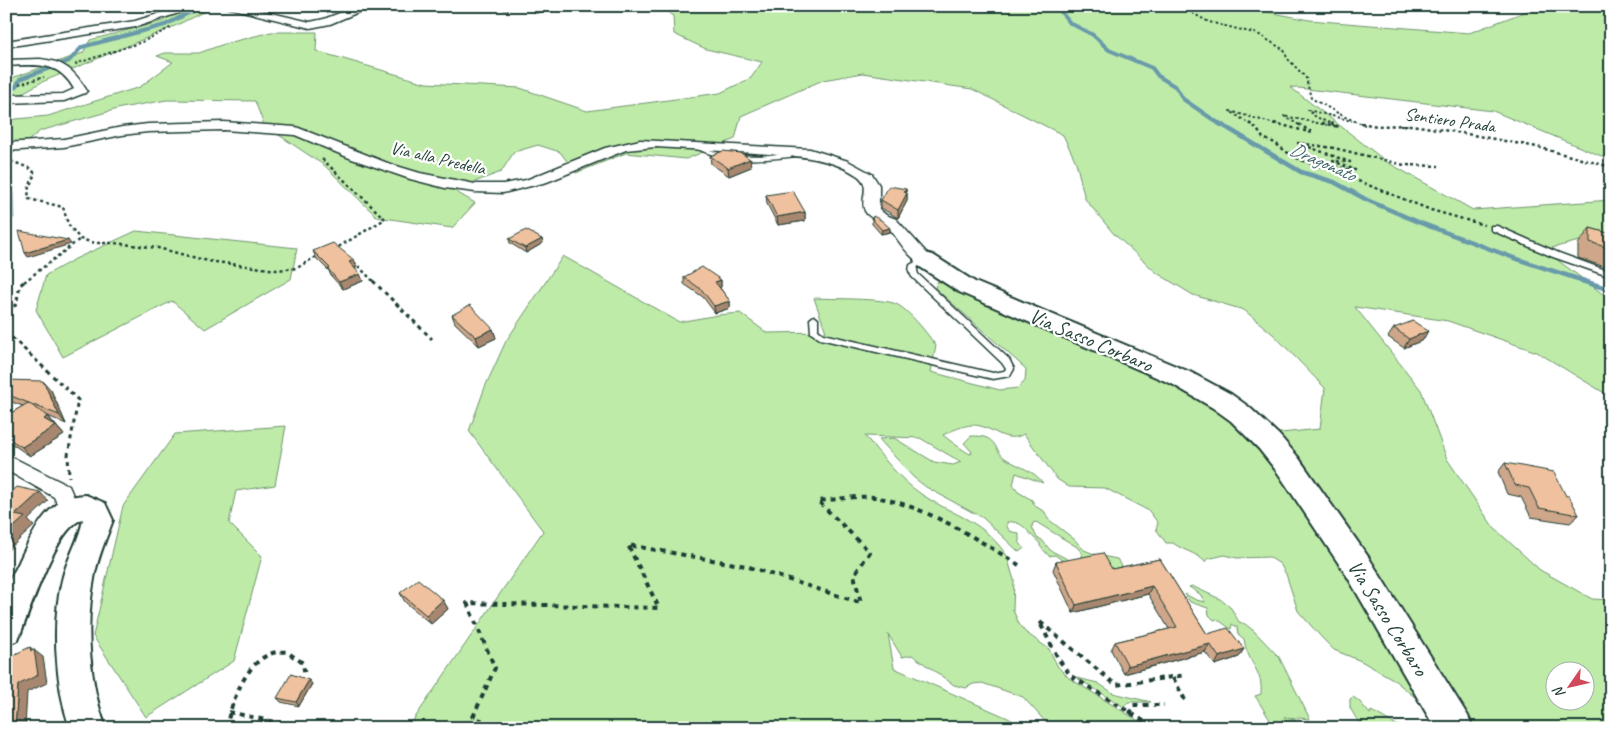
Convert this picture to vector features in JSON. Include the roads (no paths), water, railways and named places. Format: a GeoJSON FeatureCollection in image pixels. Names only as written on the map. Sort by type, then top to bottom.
{"type":"FeatureCollection","features":[{"type":"Feature","properties":{"kind":"street"},"geometry":{"type":"LineString","coordinates":[[6,44],[141,23],[195,6]]}},
{"type":"Feature","properties":{"kind":"street"},"geometry":{"type":"LineString","coordinates":[[227,6],[310,25],[326,22],[368,6]]}},
{"type":"Feature","properties":{"kind":"street"},"geometry":{"type":"LineString","coordinates":[[6,63],[38,62],[62,67],[80,89],[78,93],[64,97],[6,99]]}},
{"type":"Feature","properties":{"kind":"street","name":"Via alla Predella"},"geometry":{"type":"LineString","coordinates":[[6,147],[64,143],[122,131],[148,128],[224,126],[296,131],[370,162],[454,185],[490,189],[508,188],[531,183],[618,149],[636,144],[694,145],[803,153],[830,159],[866,176],[872,183],[871,207],[874,213],[891,222],[904,239],[925,260]]}},
{"type":"Feature","properties":{"kind":"street","name":"Via Sasso Corbaro"},"geometry":{"type":"LineString","coordinates":[[925,260],[954,279],[986,296],[1181,378],[1222,401],[1246,418],[1288,465],[1358,567],[1455,728]]}},
{"type":"Feature","properties":{"kind":"street"},"geometry":{"type":"LineString","coordinates":[[6,461],[62,492],[70,511]]}},
{"type":"Feature","properties":{"kind":"street"},"geometry":{"type":"LineString","coordinates":[[6,630],[44,543],[56,523],[70,511],[83,507],[95,510],[98,520],[78,578],[73,638],[80,704],[88,728]]}},
{"type":"Feature","properties":{"kind":"lane"},"geometry":{"type":"LineString","coordinates":[[1494,228],[1556,255],[1611,275]]}},
{"type":"Feature","properties":{"kind":"lane"},"geometry":{"type":"LineString","coordinates":[[814,319],[814,331],[820,336],[993,376],[1007,374],[1010,369],[1006,361],[915,275],[912,268],[914,265],[925,260]]}},
{"type":"Feature","properties":{"kind":"waterway"},"geometry":{"type":"LineString","coordinates":[[6,92],[16,87],[20,79],[69,61],[82,47],[165,25],[202,6]]}},
{"type":"Feature","properties":{"kind":"waterway","name":"Dragonato"},"geometry":{"type":"LineString","coordinates":[[1056,6],[1070,23],[1093,35],[1109,50],[1152,68],[1158,76],[1176,87],[1183,99],[1221,125]]}},
{"type":"Feature","properties":{"kind":"waterway","name":"Dragonato"},"geometry":{"type":"LineString","coordinates":[[1219,123],[1301,172],[1334,182],[1367,200],[1418,222],[1514,258],[1587,282]]}},
{"type":"Feature","properties":{"kind":"waterway"},"geometry":{"type":"LineString","coordinates":[[6,177],[11,184],[12,217],[6,223]]}},
{"type":"Feature","properties":{"kind":"waterway","name":"Dragonato"},"geometry":{"type":"LineString","coordinates":[[1583,281],[1611,290]]}}]}
